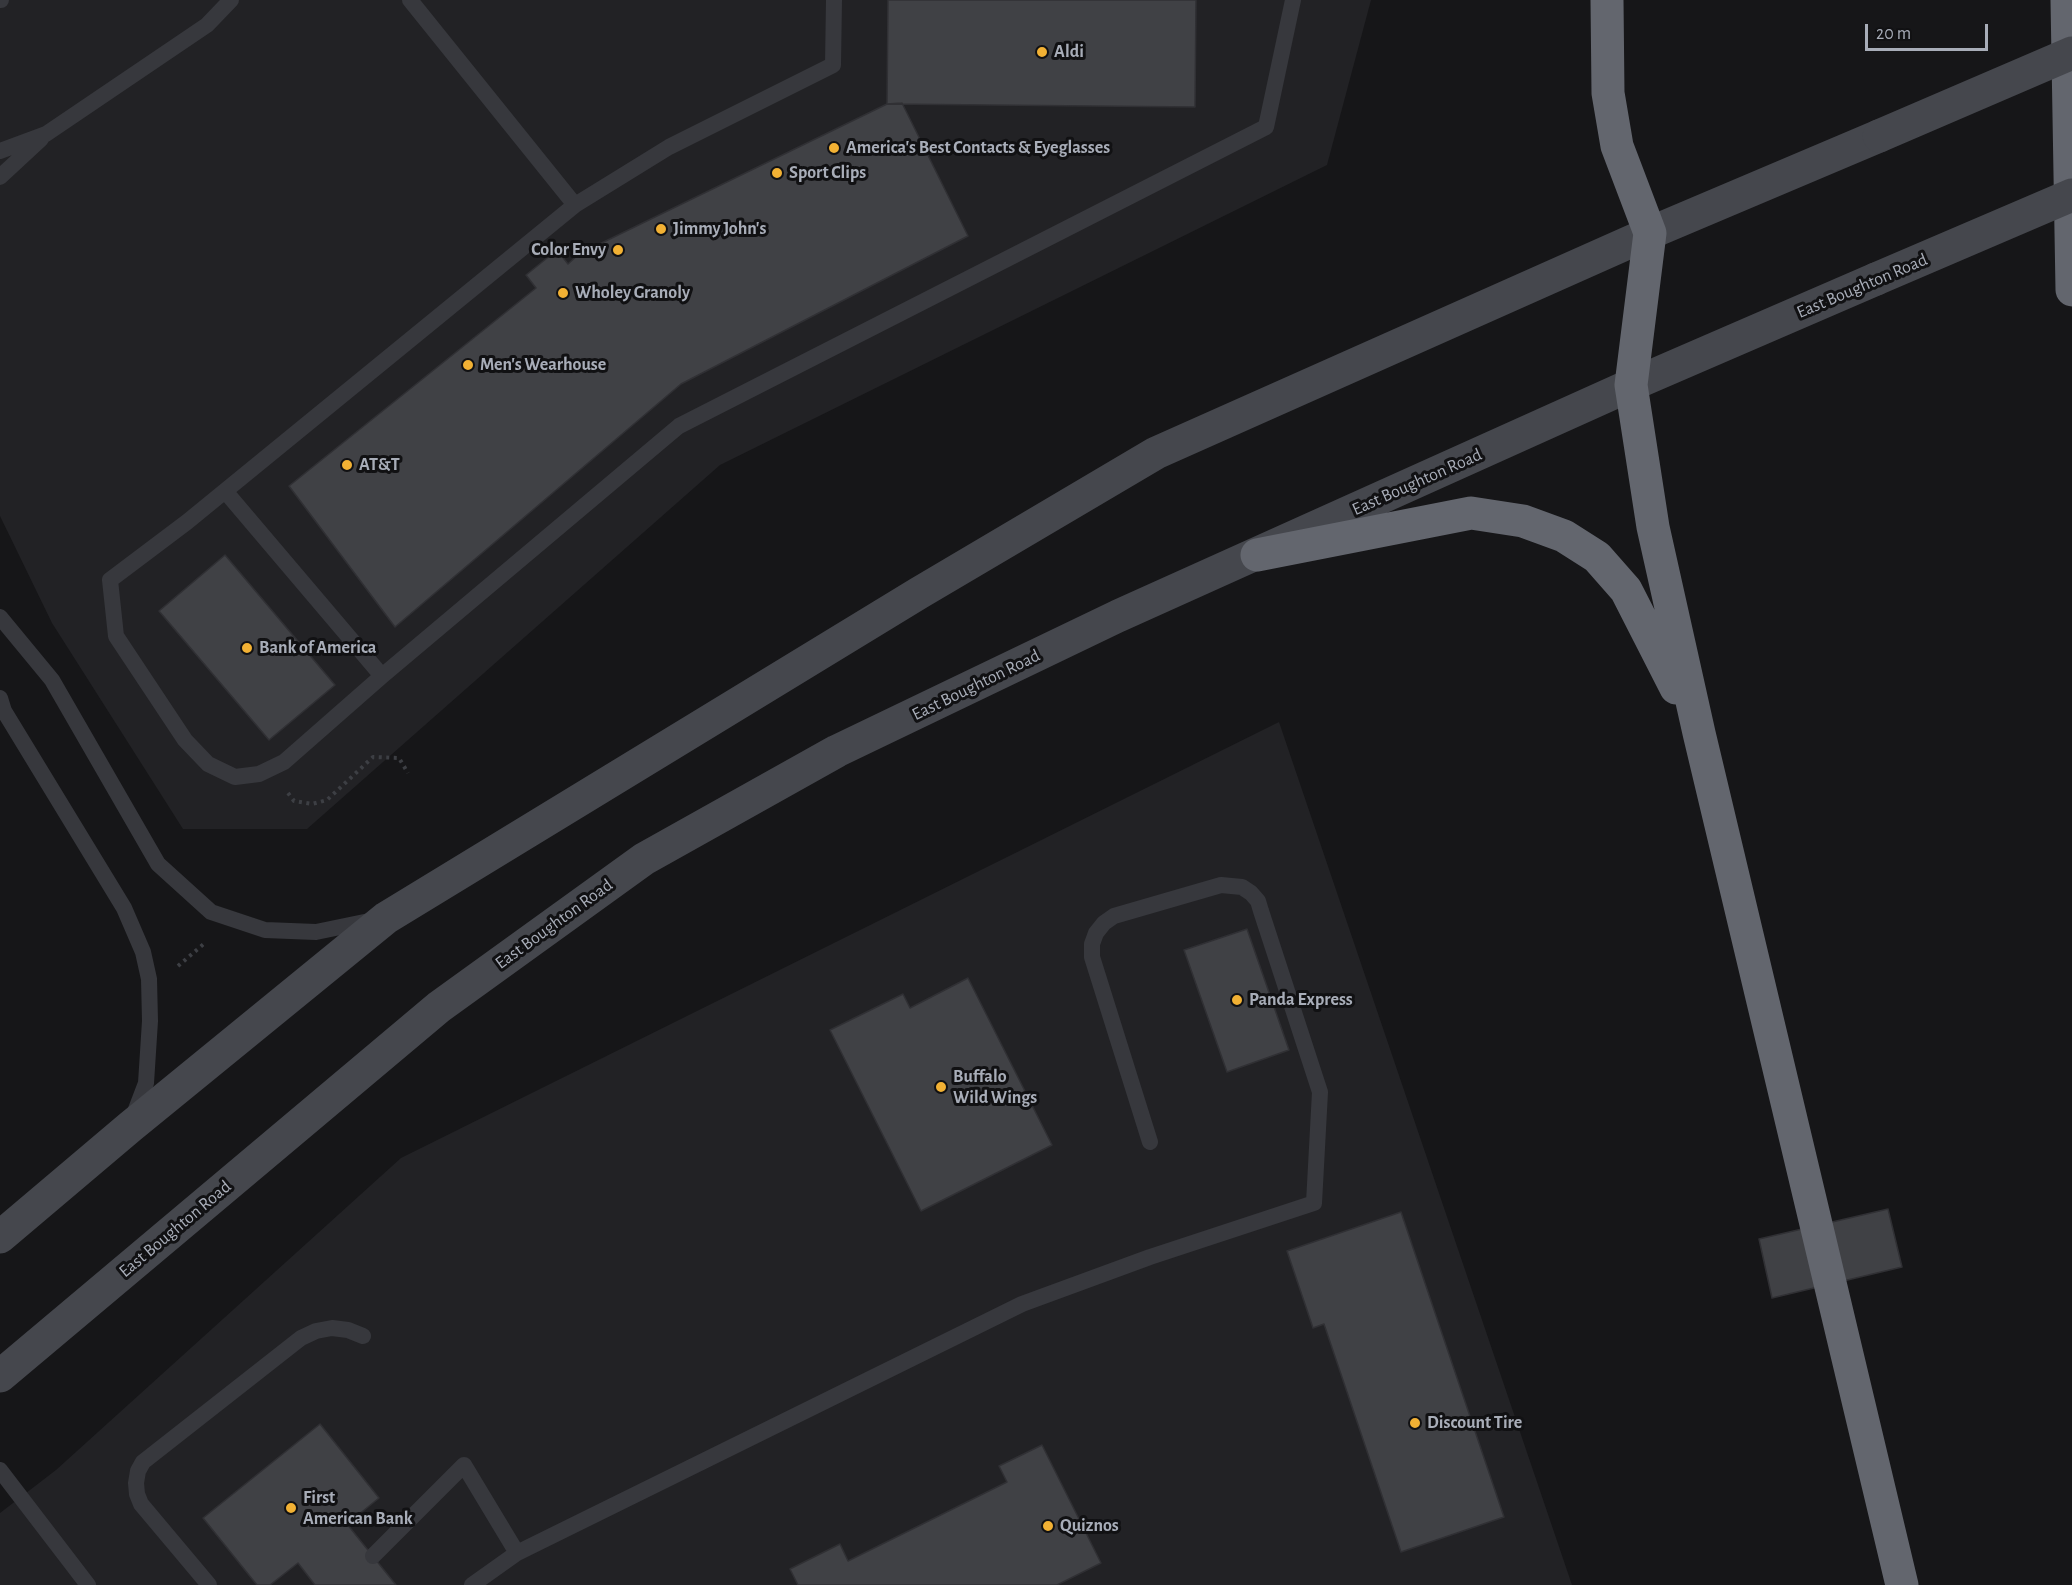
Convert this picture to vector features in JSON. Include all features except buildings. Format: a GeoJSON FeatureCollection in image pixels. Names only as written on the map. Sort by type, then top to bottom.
{"type":"FeatureCollection","features":[{"type":"Feature","properties":{"kind":"highway"},"geometry":{"type":"LineString","coordinates":[[1606,0],[1608,93],[1617,146],[1650,233],[1631,385],[1653,527],[1699,733],[1902,1585]]}},
{"type":"Feature","properties":{"kind":"highway"},"geometry":{"type":"LineString","coordinates":[[2067,0],[2072,290]]}},
{"type":"Feature","properties":{"kind":"highway"},"geometry":{"type":"LineString","coordinates":[[1257,555],[1471,513],[1523,521],[1564,536],[1597,557],[1626,590],[1699,733]]}},
{"type":"Feature","properties":{"kind":"main road"},"geometry":{"type":"LineString","coordinates":[[0,1237],[130,1127],[386,918],[919,593],[1156,453],[1650,233],[2072,53]]}},
{"type":"Feature","properties":{"kind":"main road","name":"East Boughton Road"},"geometry":{"type":"LineString","coordinates":[[0,1376],[439,1007],[644,859],[837,751],[1118,616],[1631,385],[2072,195]]}},
{"type":"Feature","properties":{"kind":"lane"},"geometry":{"type":"LineString","coordinates":[[0,177],[46,134],[207,25],[231,0]]}},
{"type":"Feature","properties":{"kind":"lane"},"geometry":{"type":"LineString","coordinates":[[410,0],[575,204]]}},
{"type":"Feature","properties":{"kind":"lane"},"geometry":{"type":"LineString","coordinates":[[834,0],[833,65],[669,147],[575,204],[225,491],[110,580],[116,636],[185,740],[208,764],[235,777],[260,774],[284,762],[382,676],[680,426],[1266,127],[1293,0]]}},
{"type":"Feature","properties":{"kind":"lane"},"geometry":{"type":"LineString","coordinates":[[0,151],[46,134]]}},
{"type":"Feature","properties":{"kind":"lane"},"geometry":{"type":"LineString","coordinates":[[225,491],[382,676]]}},
{"type":"Feature","properties":{"kind":"lane"},"geometry":{"type":"LineString","coordinates":[[0,617],[52,680],[158,864],[211,912],[265,930],[316,932],[386,918]]}},
{"type":"Feature","properties":{"kind":"lane"},"geometry":{"type":"LineString","coordinates":[[0,698],[4,711],[124,908],[143,952],[149,979],[150,1021],[146,1083],[130,1127]]}},
{"type":"Feature","properties":{"kind":"lane"},"geometry":{"type":"LineString","coordinates":[[472,1585],[517,1553],[1022,1304],[1150,1257],[1314,1203],[1320,1092],[1262,911],[1251,892],[1242,887],[1221,885],[1114,916],[1104,923],[1094,939],[1092,957],[1150,1142]]}},
{"type":"Feature","properties":{"kind":"lane"},"geometry":{"type":"LineString","coordinates":[[209,1585],[141,1504],[136,1483],[138,1471],[143,1462],[301,1338],[316,1331],[332,1328],[348,1330],[363,1336]]}},
{"type":"Feature","properties":{"kind":"lane"},"geometry":{"type":"LineString","coordinates":[[373,1556],[464,1465],[517,1553]]}},
{"type":"Feature","properties":{"kind":"lane"},"geometry":{"type":"LineString","coordinates":[[0,1470],[87,1585]]}},
{"type":"Feature","properties":{"kind":"path"},"geometry":{"type":"LineString","coordinates":[[270,768],[294,801],[312,804],[327,800],[373,757],[399,758],[408,773]]}},
{"type":"Feature","properties":{"kind":"path"},"geometry":{"type":"LineString","coordinates":[[177,967],[211,938]]}},
{"type":"Feature","properties":{"kind":"shaded area"},"geometry":{"type":"Polygon","coordinates":[[[0,0],[1371,0],[1327,165],[720,465],[307,829],[183,829],[52,623],[0,516],[0,0]]]}},
{"type":"Feature","properties":{"kind":"shaded area"},"geometry":{"type":"Polygon","coordinates":[[[1279,722],[1572,1585],[0,1585],[0,1513],[56,1470],[401,1158],[1279,722]]]}},
{"type":"Feature","properties":{"kind":"place","name":"Aldi"},"geometry":{"type":"Point","coordinates":[1042,52]}},
{"type":"Feature","properties":{"kind":"place","name":"America's Best Contacts & Eyeglasses"},"geometry":{"type":"Point","coordinates":[834,148]}},
{"type":"Feature","properties":{"kind":"place","name":"Sport Clips"},"geometry":{"type":"Point","coordinates":[777,173]}},
{"type":"Feature","properties":{"kind":"place","name":"Jimmy John's"},"geometry":{"type":"Point","coordinates":[661,229]}},
{"type":"Feature","properties":{"kind":"place","name":"Color Envy"},"geometry":{"type":"Point","coordinates":[618,250]}},
{"type":"Feature","properties":{"kind":"place","name":"Wholey Granoly"},"geometry":{"type":"Point","coordinates":[563,293]}},
{"type":"Feature","properties":{"kind":"place","name":"Men's Wearhouse"},"geometry":{"type":"Point","coordinates":[468,365]}},
{"type":"Feature","properties":{"kind":"place","name":"AT&T"},"geometry":{"type":"Point","coordinates":[347,465]}},
{"type":"Feature","properties":{"kind":"place","name":"Bank of America"},"geometry":{"type":"Point","coordinates":[247,648]}},
{"type":"Feature","properties":{"kind":"place","name":"Panda Express"},"geometry":{"type":"Point","coordinates":[1237,1000]}},
{"type":"Feature","properties":{"kind":"place","name":"Buffalo Wild Wings"},"geometry":{"type":"Point","coordinates":[941,1087]}},
{"type":"Feature","properties":{"kind":"place","name":"Discount Tire"},"geometry":{"type":"Point","coordinates":[1415,1423]}},
{"type":"Feature","properties":{"kind":"place","name":"First American Bank"},"geometry":{"type":"Point","coordinates":[291,1508]}},
{"type":"Feature","properties":{"kind":"place","name":"Quiznos"},"geometry":{"type":"Point","coordinates":[1048,1526]}}]}
